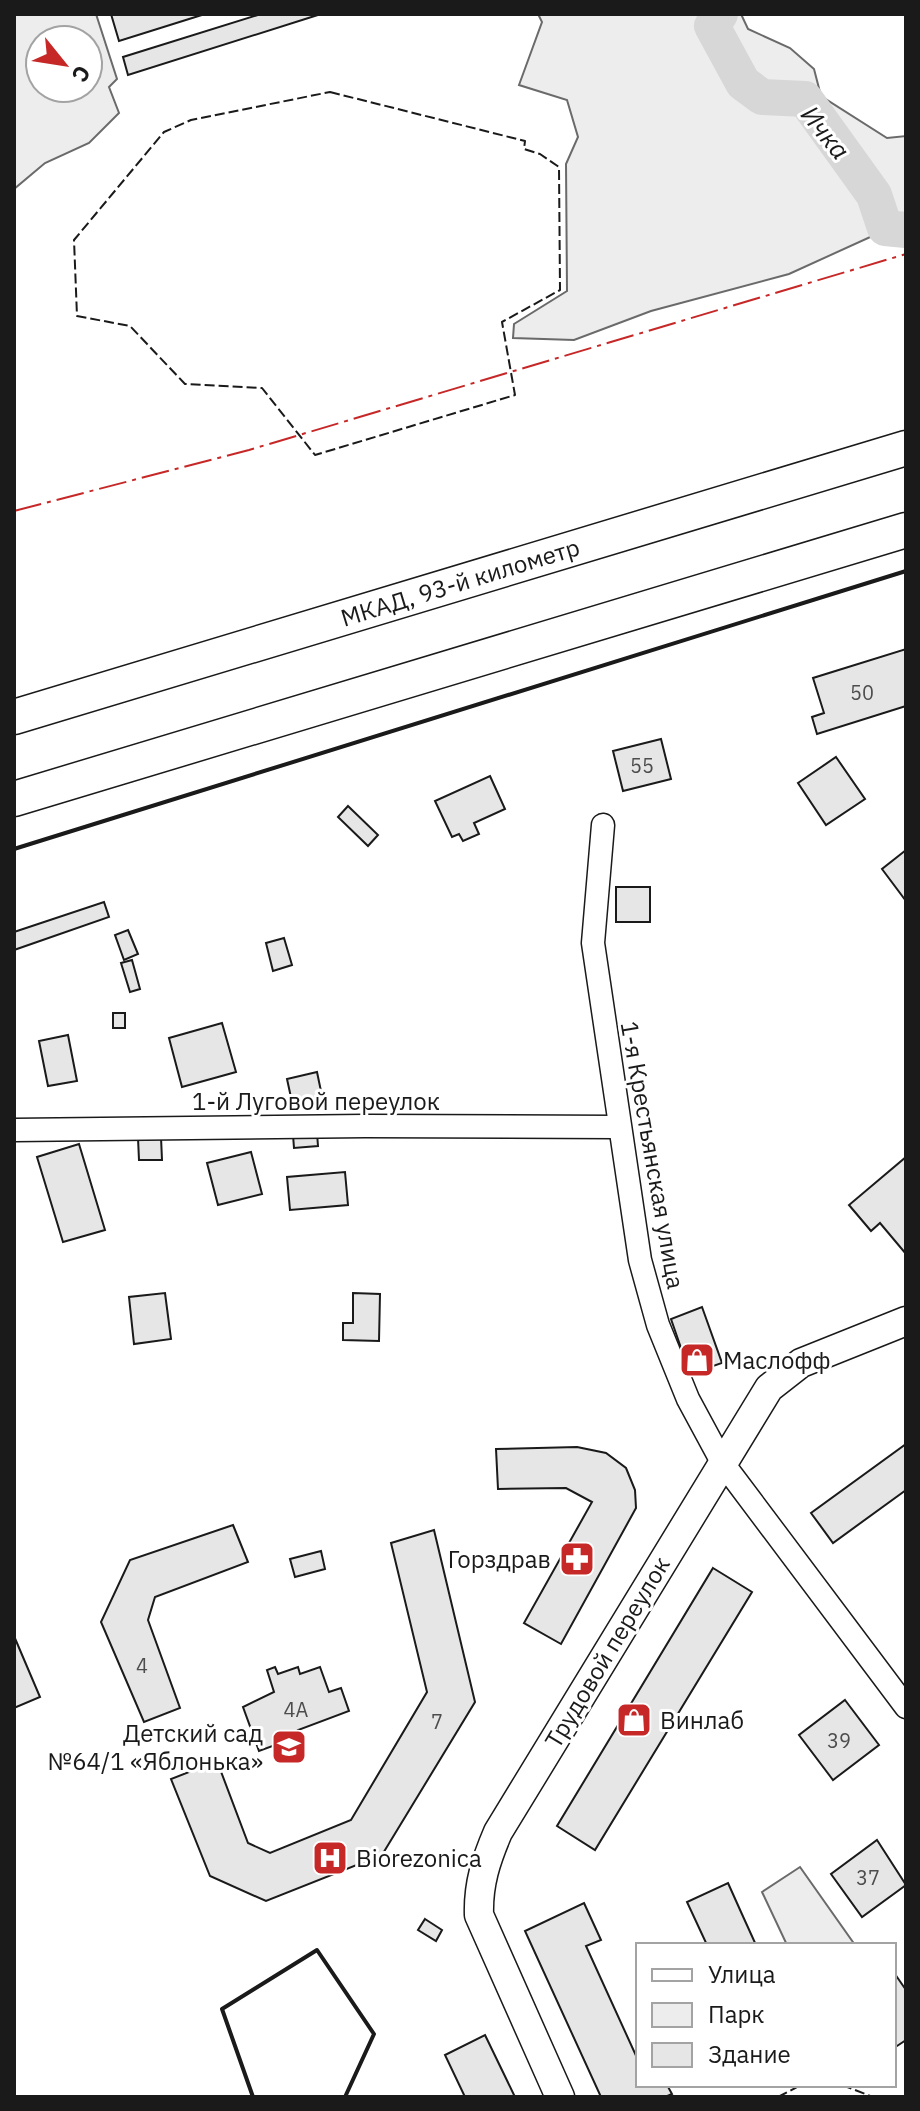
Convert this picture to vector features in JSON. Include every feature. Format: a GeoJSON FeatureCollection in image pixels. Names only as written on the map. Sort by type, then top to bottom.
{"type":"FeatureCollection","features":[{"type":"Feature","properties":{"kind":"highway","name":"МКАД, 93-й километр"},"geometry":{"type":"LineString","coordinates":[[14,717],[906,448]]}},
{"type":"Feature","properties":{"kind":"highway"},"geometry":{"type":"LineString","coordinates":[[14,799],[906,530]]}},
{"type":"Feature","properties":{"kind":"main road","name":"Трудовой переулок"},"geometry":{"type":"LineString","coordinates":[[560,2097],[479,1915],[478,1892],[484,1865],[498,1832],[761,1398],[778,1379],[801,1363],[906,1321]]}},
{"type":"Feature","properties":{"kind":"street","name":"1-я Крестьянская улица"},"geometry":{"type":"LineString","coordinates":[[603,825],[593,943],[617,1127],[640,1260],[658,1325],[688,1399],[722,1462],[906,1707]]}},
{"type":"Feature","properties":{"kind":"street","name":"1-й Луговой переулок"},"geometry":{"type":"LineString","coordinates":[[14,1130],[617,1127]]}},
{"type":"Feature","properties":{"kind":"green space"},"geometry":{"type":"Polygon","coordinates":[[[14,14],[96,14],[99,24],[24,24],[24,104],[104,104],[104,39],[117,79],[109,87],[119,113],[89,143],[45,163],[14,189],[14,14]]]}},
{"type":"Feature","properties":{"kind":"green space"},"geometry":{"type":"Polygon","coordinates":[[[538,14],[741,14],[748,29],[790,48],[814,69],[821,96],[887,138],[906,136],[906,226],[879,233],[789,274],[651,311],[574,340],[513,338],[514,324],[567,291],[566,164],[578,137],[567,100],[519,85],[542,22],[538,14]]]}},
{"type":"Feature","properties":{"kind":"green space"},"geometry":{"type":"Polygon","coordinates":[[[800,1867],[854,1943],[786,1943],[762,1892],[800,1867]]]}},
{"type":"Feature","properties":{"kind":"building"},"geometry":{"type":"Polygon","coordinates":[[[111,14],[205,14],[119,41],[111,14]]]}},
{"type":"Feature","properties":{"kind":"building"},"geometry":{"type":"Polygon","coordinates":[[[261,14],[321,14],[128,75],[123,57],[261,14]]]}},
{"type":"Feature","properties":{"kind":"building"},"geometry":{"type":"Polygon","coordinates":[[[906,649],[906,706],[817,734],[812,717],[824,713],[813,678],[906,649]]]}},
{"type":"Feature","properties":{"kind":"building"},"geometry":{"type":"Polygon","coordinates":[[[661,739],[671,779],[623,791],[613,751],[661,739]]]}},
{"type":"Feature","properties":{"kind":"building"},"geometry":{"type":"Polygon","coordinates":[[[836,757],[865,799],[826,825],[798,783],[836,757]]]}},
{"type":"Feature","properties":{"kind":"building"},"geometry":{"type":"Polygon","coordinates":[[[490,776],[505,809],[474,823],[479,834],[463,841],[459,834],[452,837],[435,801],[490,776]]]}},
{"type":"Feature","properties":{"kind":"building"},"geometry":{"type":"Polygon","coordinates":[[[348,806],[378,835],[368,846],[338,817],[348,806]]]}},
{"type":"Feature","properties":{"kind":"building"},"geometry":{"type":"Polygon","coordinates":[[[906,850],[906,901],[882,869],[906,850]]]}},
{"type":"Feature","properties":{"kind":"building"},"geometry":{"type":"Polygon","coordinates":[[[616,887],[650,887],[650,922],[616,922],[616,887]]]}},
{"type":"Feature","properties":{"kind":"building"},"geometry":{"type":"Polygon","coordinates":[[[104,902],[109,917],[14,950],[14,932],[104,902]]]}},
{"type":"Feature","properties":{"kind":"building"},"geometry":{"type":"Polygon","coordinates":[[[128,930],[138,954],[124,960],[115,935],[128,930]]]}},
{"type":"Feature","properties":{"kind":"building"},"geometry":{"type":"Polygon","coordinates":[[[284,938],[292,965],[273,971],[266,943],[284,938]]]}},
{"type":"Feature","properties":{"kind":"building"},"geometry":{"type":"Polygon","coordinates":[[[132,960],[140,989],[130,992],[121,963],[132,960]]]}},
{"type":"Feature","properties":{"kind":"building"},"geometry":{"type":"Polygon","coordinates":[[[113,1013],[125,1013],[125,1028],[113,1028],[113,1013]]]}},
{"type":"Feature","properties":{"kind":"building"},"geometry":{"type":"Polygon","coordinates":[[[222,1023],[236,1072],[182,1087],[169,1038],[222,1023]]]}},
{"type":"Feature","properties":{"kind":"building"},"geometry":{"type":"Polygon","coordinates":[[[68,1035],[77,1081],[48,1086],[39,1041],[68,1035]]]}},
{"type":"Feature","properties":{"kind":"building"},"geometry":{"type":"Polygon","coordinates":[[[317,1072],[322,1096],[292,1102],[287,1079],[317,1072]]]}},
{"type":"Feature","properties":{"kind":"building"},"geometry":{"type":"Polygon","coordinates":[[[317,1133],[318,1146],[294,1148],[293,1135],[317,1133]]]}},
{"type":"Feature","properties":{"kind":"building"},"geometry":{"type":"Polygon","coordinates":[[[161,1137],[162,1160],[139,1160],[138,1138],[161,1137]]]}},
{"type":"Feature","properties":{"kind":"building"},"geometry":{"type":"Polygon","coordinates":[[[79,1144],[105,1230],[63,1242],[37,1157],[79,1144]]]}},
{"type":"Feature","properties":{"kind":"building"},"geometry":{"type":"Polygon","coordinates":[[[251,1152],[262,1194],[218,1205],[207,1163],[251,1152]]]}},
{"type":"Feature","properties":{"kind":"building"},"geometry":{"type":"Polygon","coordinates":[[[906,1157],[906,1254],[880,1223],[871,1231],[849,1205],[906,1157]]]}},
{"type":"Feature","properties":{"kind":"building"},"geometry":{"type":"Polygon","coordinates":[[[345,1172],[348,1205],[290,1210],[287,1177],[345,1172]]]}},
{"type":"Feature","properties":{"kind":"building"},"geometry":{"type":"Polygon","coordinates":[[[165,1293],[171,1339],[134,1344],[129,1297],[165,1293]]]}},
{"type":"Feature","properties":{"kind":"building"},"geometry":{"type":"Polygon","coordinates":[[[353,1293],[380,1294],[379,1341],[343,1340],[343,1323],[353,1323],[353,1293]]]}},
{"type":"Feature","properties":{"kind":"building"},"geometry":{"type":"Polygon","coordinates":[[[702,1307],[722,1363],[690,1374],[671,1319],[702,1307]]]}},
{"type":"Feature","properties":{"kind":"building"},"geometry":{"type":"Polygon","coordinates":[[[906,1444],[906,1490],[833,1543],[811,1513],[906,1444]]]}},
{"type":"Feature","properties":{"kind":"building"},"geometry":{"type":"Polygon","coordinates":[[[577,1447],[606,1453],[626,1468],[635,1490],[636,1508],[561,1644],[524,1623],[592,1502],[566,1488],[498,1489],[496,1449],[577,1447]]]}},
{"type":"Feature","properties":{"kind":"building"},"geometry":{"type":"Polygon","coordinates":[[[233,1525],[248,1562],[155,1597],[148,1620],[180,1708],[144,1722],[101,1622],[130,1560],[233,1525]]]}},
{"type":"Feature","properties":{"kind":"building"},"geometry":{"type":"Polygon","coordinates":[[[434,1530],[475,1702],[382,1855],[266,1901],[210,1876],[171,1779],[217,1761],[248,1843],[270,1853],[351,1820],[427,1692],[391,1543],[434,1530]]]}},
{"type":"Feature","properties":{"kind":"building"},"geometry":{"type":"Polygon","coordinates":[[[321,1551],[325,1569],[295,1577],[290,1559],[321,1551]]]}},
{"type":"Feature","properties":{"kind":"building"},"geometry":{"type":"Polygon","coordinates":[[[713,1568],[752,1592],[595,1850],[557,1826],[713,1568]]]}},
{"type":"Feature","properties":{"kind":"building"},"geometry":{"type":"Polygon","coordinates":[[[14,1636],[40,1697],[14,1708],[14,1636]]]}},
{"type":"Feature","properties":{"kind":"building"},"geometry":{"type":"Polygon","coordinates":[[[275,1667],[278,1674],[298,1667],[300,1674],[320,1667],[329,1692],[341,1688],[349,1711],[298,1730],[300,1736],[259,1751],[243,1707],[274,1692],[267,1670],[275,1667]]]}},
{"type":"Feature","properties":{"kind":"building"},"geometry":{"type":"Polygon","coordinates":[[[845,1700],[879,1745],[833,1780],[799,1735],[845,1700]]]}},
{"type":"Feature","properties":{"kind":"building"},"geometry":{"type":"Polygon","coordinates":[[[877,1840],[906,1885],[862,1917],[831,1874],[877,1840]]]}},
{"type":"Feature","properties":{"kind":"building"},"geometry":{"type":"Polygon","coordinates":[[[728,1883],[755,1943],[706,1943],[687,1902],[728,1883]]]}},
{"type":"Feature","properties":{"kind":"building"},"geometry":{"type":"Polygon","coordinates":[[[584,1903],[601,1940],[586,1946],[636,2056],[636,2087],[668,2087],[672,2094],[665,2097],[601,2097],[525,1931],[584,1903]]]}},
{"type":"Feature","properties":{"kind":"building"},"geometry":{"type":"Polygon","coordinates":[[[425,1919],[442,1930],[436,1941],[418,1930],[425,1919]]]}},
{"type":"Feature","properties":{"kind":"building"},"geometry":{"type":"Polygon","coordinates":[[[896,1978],[906,1990],[906,2040],[896,2047],[896,1978]]]}},
{"type":"Feature","properties":{"kind":"building"},"geometry":{"type":"Polygon","coordinates":[[[485,2035],[515,2097],[465,2097],[445,2055],[485,2035]]]}},
{"type":"Feature","properties":{"kind":"waterway","name":"Ичка"},"geometry":{"type":"LineString","coordinates":[[720,14],[712,26],[743,83],[762,97],[805,99],[874,195],[885,228],[906,230]]}},
{"type":"Feature","properties":{"kind":"fence"},"geometry":{"type":"LineString","coordinates":[[330,92],[525,141],[524,149],[540,154],[559,167],[560,290],[502,322],[515,395],[315,455],[262,388],[185,384],[130,326],[77,316],[74,240],[164,132],[191,120],[330,92]]}},
{"type":"Feature","properties":{"kind":"fence"},"geometry":{"type":"LineString","coordinates":[[778,2097],[797,2087]]}},
{"type":"Feature","properties":{"kind":"fence"},"geometry":{"type":"LineString","coordinates":[[847,2087],[873,2097]]}},
{"type":"Feature","properties":{"kind":"wall"},"geometry":{"type":"LineString","coordinates":[[14,849],[906,571]]}},
{"type":"Feature","properties":{"kind":"wall"},"geometry":{"type":"LineString","coordinates":[[253,2097],[222,2009],[317,1950],[374,2034],[345,2097]]}},
{"type":"Feature","properties":{"kind":"power"},"geometry":{"type":"LineString","coordinates":[[14,511],[249,450],[906,254]]}},
{"type":"Feature","properties":{"kind":"place","name":"Маслофф"},"geometry":{"type":"Point","coordinates":[697,1360]}},
{"type":"Feature","properties":{"kind":"place","name":"Горздрав"},"geometry":{"type":"Point","coordinates":[577,1559]}},
{"type":"Feature","properties":{"kind":"place","name":"Винлаб"},"geometry":{"type":"Point","coordinates":[634,1720]}},
{"type":"Feature","properties":{"kind":"place","name":"Детский сад №64/1 «Яблонька»"},"geometry":{"type":"Point","coordinates":[289,1747]}},
{"type":"Feature","properties":{"kind":"place","name":"Biorezonica"},"geometry":{"type":"Point","coordinates":[330,1858]}}]}
